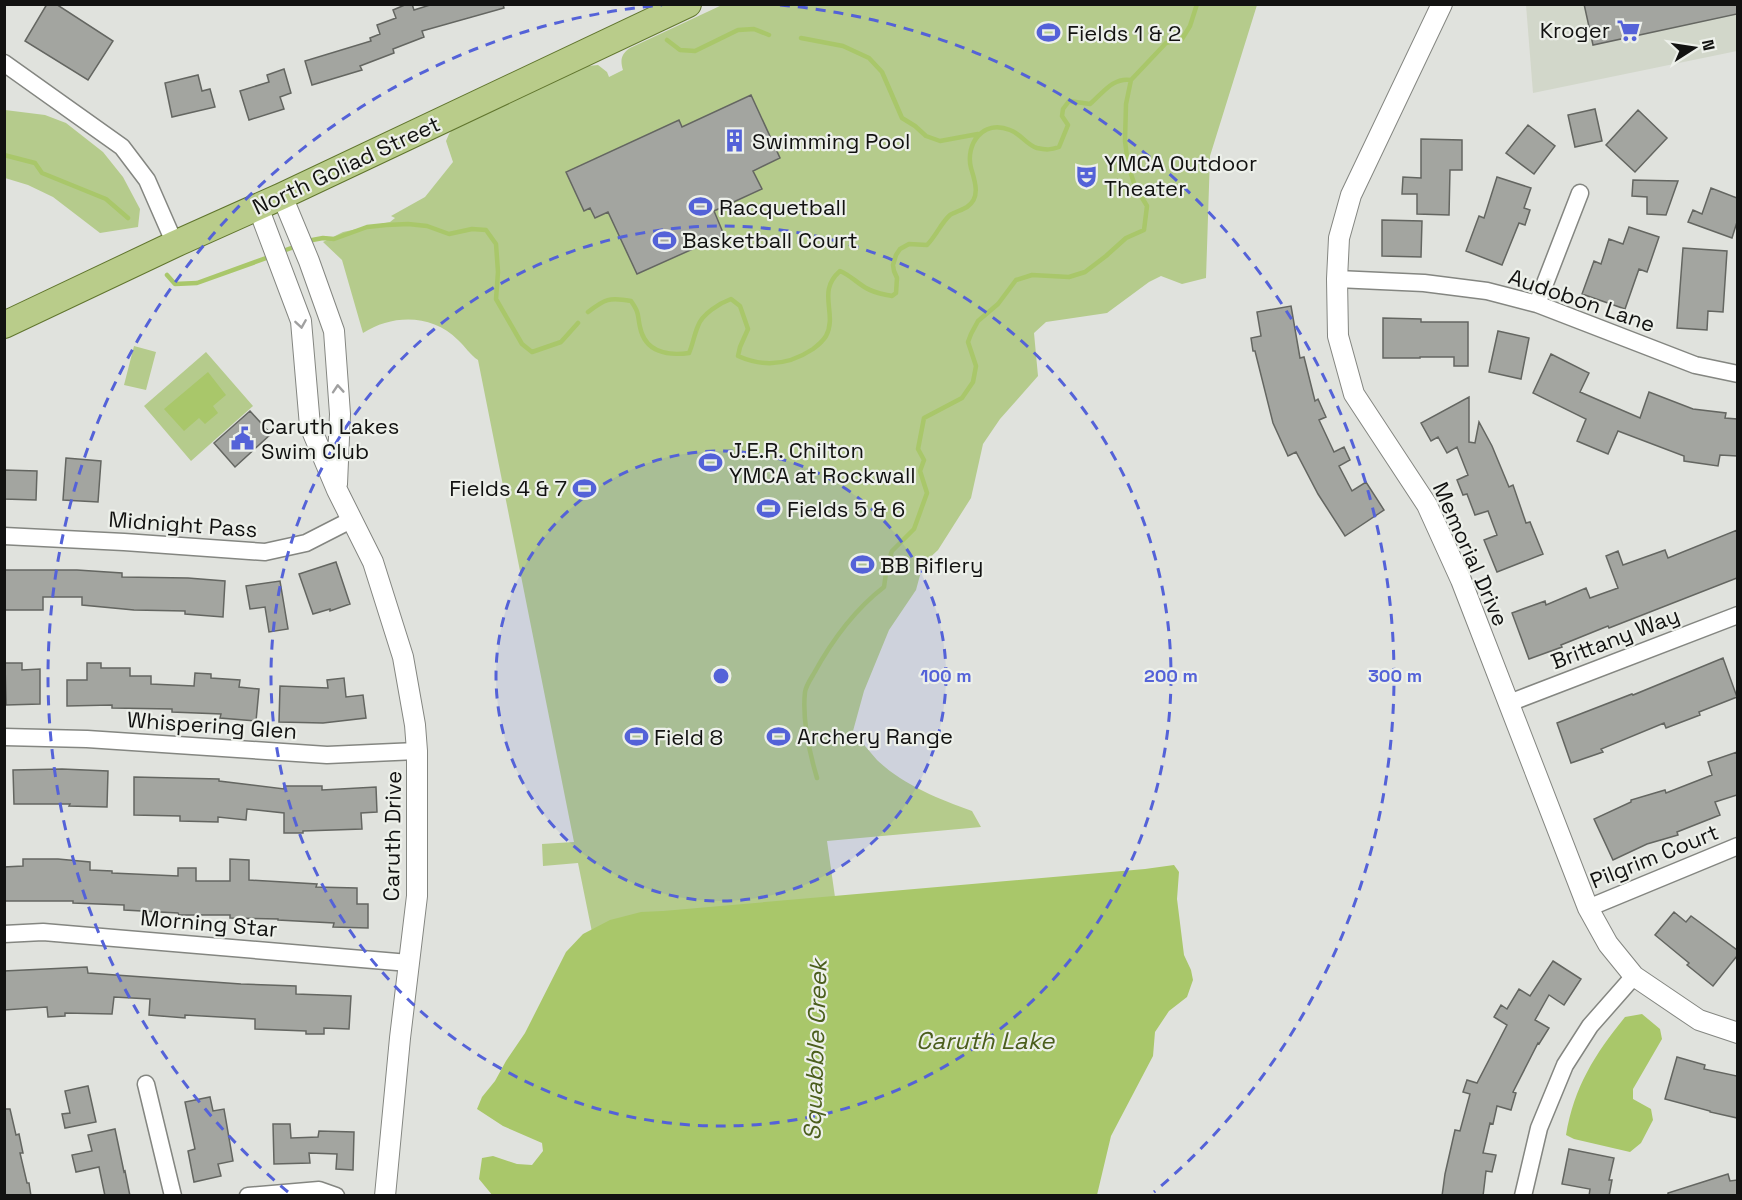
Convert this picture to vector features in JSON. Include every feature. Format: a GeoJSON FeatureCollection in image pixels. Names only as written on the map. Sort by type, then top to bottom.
{"type":"FeatureCollection","features":[{"type":"Feature","properties":{"kind":"main road","name":"North Goliad Street"},"geometry":{"type":"LineString","coordinates":[[4,325],[688,4]]}},
{"type":"Feature","properties":{"kind":"street","name":"Memorial Drive"},"geometry":{"type":"LineString","coordinates":[[1442,4],[1351,195],[1339,238],[1338,336],[1354,394],[1428,505],[1461,580],[1588,908],[1608,944],[1634,976],[1699,1020],[1737,1033]]}},
{"type":"Feature","properties":{"kind":"street"},"geometry":{"type":"LineString","coordinates":[[4,63],[122,147],[147,180],[175,244]]}},
{"type":"Feature","properties":{"kind":"street"},"geometry":{"type":"LineString","coordinates":[[1537,304],[1580,193]]}},
{"type":"Feature","properties":{"kind":"street","name":"Caruth Drive"},"geometry":{"type":"LineString","coordinates":[[282,196],[309,261],[334,331],[340,414],[337,490]]}},
{"type":"Feature","properties":{"kind":"street","name":"Caruth Drive"},"geometry":{"type":"LineString","coordinates":[[258,207],[301,321],[310,426],[337,490],[373,562],[403,657],[415,725],[417,896],[400,1038],[385,1196]]}},
{"type":"Feature","properties":{"kind":"street","name":"Audobon Lane"},"geometry":{"type":"LineString","coordinates":[[1337,279],[1424,283],[1487,291],[1537,304],[1695,365],[1737,374]]}},
{"type":"Feature","properties":{"kind":"street","name":"Midnight Pass"},"geometry":{"type":"LineString","coordinates":[[4,536],[265,552],[306,543],[351,520]]}},
{"type":"Feature","properties":{"kind":"street","name":"Brittany Way"},"geometry":{"type":"LineString","coordinates":[[1509,703],[1737,615]]}},
{"type":"Feature","properties":{"kind":"street","name":"Whispering Glen"},"geometry":{"type":"LineString","coordinates":[[4,737],[98,740],[327,755],[417,751]]}},
{"type":"Feature","properties":{"kind":"street","name":"Pilgrim Court"},"geometry":{"type":"LineString","coordinates":[[1588,908],[1737,846]]}},
{"type":"Feature","properties":{"kind":"street","name":"Morning Star"},"geometry":{"type":"LineString","coordinates":[[4,934],[43,932],[409,963]]}},
{"type":"Feature","properties":{"kind":"street"},"geometry":{"type":"LineString","coordinates":[[1523,1196],[1539,1128],[1565,1065],[1590,1026],[1634,976]]}},
{"type":"Feature","properties":{"kind":"street"},"geometry":{"type":"LineString","coordinates":[[146,1084],[173,1196]]}},
{"type":"Feature","properties":{"kind":"street"},"geometry":{"type":"LineString","coordinates":[[248,1196],[319,1190],[336,1196]]}},
{"type":"Feature","properties":{"kind":"shaded area","name":"J.E.R. Chilton YMCA at Rockwall"},"geometry":{"type":"Polygon","coordinates":[[[722,5],[1257,5],[1210,156],[1206,278],[1182,284],[1161,276],[1149,282],[1107,313],[1046,322],[1034,333],[1038,376],[1000,419],[983,444],[971,498],[938,550],[923,564],[916,590],[889,630],[864,691],[853,731],[874,757],[887,769],[910,784],[972,811],[981,827],[827,841],[835,897],[594,942],[578,863],[543,866],[542,844],[574,842],[478,360],[448,331],[424,321],[387,322],[363,333],[342,260],[323,242],[343,232],[390,222],[395,218],[391,216],[425,197],[453,162],[446,141],[452,130],[588,66],[598,65],[607,72],[609,77],[623,70],[622,57],[630,48],[722,5]]]}},
{"type":"Feature","properties":{"kind":"shaded area"},"geometry":{"type":"Polygon","coordinates":[[[1526,5],[1737,5],[1737,51],[1533,93],[1526,5]]]}},
{"type":"Feature","properties":{"kind":"shaded area"},"geometry":{"type":"Polygon","coordinates":[[[5,110],[45,115],[66,123],[103,152],[123,177],[140,209],[138,227],[100,233],[53,197],[28,185],[5,178],[5,110]]]}},
{"type":"Feature","properties":{"kind":"shaded area"},"geometry":{"type":"Polygon","coordinates":[[[134,346],[156,352],[146,390],[124,385],[134,346]]]}},
{"type":"Feature","properties":{"kind":"shaded area"},"geometry":{"type":"Polygon","coordinates":[[[206,352],[253,406],[191,461],[144,406],[206,352]]]}},
{"type":"Feature","properties":{"kind":"water"},"geometry":{"type":"Polygon","coordinates":[[[208,372],[226,395],[213,406],[218,413],[205,424],[199,418],[184,431],[164,409],[208,372]]]}},
{"type":"Feature","properties":{"kind":"water","name":"Caruth Lake"},"geometry":{"type":"Polygon","coordinates":[[[1174,865],[1179,872],[1177,899],[1184,955],[1193,980],[1187,997],[1169,1011],[1155,1032],[1153,1056],[1111,1136],[1097,1195],[493,1196],[479,1179],[482,1158],[493,1156],[517,1164],[532,1165],[543,1151],[542,1143],[503,1126],[477,1109],[482,1097],[495,1081],[525,1033],[566,952],[583,934],[610,920],[641,912],[1174,865]]]}},
{"type":"Feature","properties":{"kind":"water"},"geometry":{"type":"Polygon","coordinates":[[[1642,1014],[1660,1029],[1662,1039],[1633,1089],[1633,1099],[1651,1109],[1653,1120],[1641,1143],[1630,1152],[1574,1139],[1566,1135],[1580,1086],[1595,1058],[1625,1017],[1642,1014]]]}},
{"type":"Feature","properties":{"kind":"building"},"geometry":{"type":"Polygon","coordinates":[[[47,4],[56,4],[113,41],[88,80],[25,41],[47,4]]]}},
{"type":"Feature","properties":{"kind":"building"},"geometry":{"type":"Polygon","coordinates":[[[412,4],[414,10],[433,4],[503,4],[504,8],[422,31],[424,37],[393,49],[394,53],[360,66],[362,70],[312,85],[305,61],[371,41],[370,38],[380,34],[377,25],[396,18],[393,10],[412,4]]]}},
{"type":"Feature","properties":{"kind":"building","name":"Kroger"},"geometry":{"type":"Polygon","coordinates":[[[1584,4],[1737,4],[1737,14],[1593,45],[1584,4]]]}},
{"type":"Feature","properties":{"kind":"building"},"geometry":{"type":"Polygon","coordinates":[[[284,69],[291,93],[280,97],[284,109],[249,120],[240,91],[269,82],[267,75],[284,69]]]}},
{"type":"Feature","properties":{"kind":"building"},"geometry":{"type":"Polygon","coordinates":[[[198,75],[202,91],[210,89],[215,107],[172,117],[165,83],[198,75]]]}},
{"type":"Feature","properties":{"kind":"building"},"geometry":{"type":"Polygon","coordinates":[[[751,95],[780,158],[753,171],[762,189],[714,211],[724,235],[637,274],[608,212],[595,218],[590,208],[584,211],[566,172],[679,120],[682,127],[751,95]]]}},
{"type":"Feature","properties":{"kind":"building"},"geometry":{"type":"Polygon","coordinates":[[[1595,109],[1602,141],[1575,147],[1568,115],[1595,109]]]}},
{"type":"Feature","properties":{"kind":"building"},"geometry":{"type":"Polygon","coordinates":[[[1638,110],[1667,138],[1635,172],[1606,145],[1638,110]]]}},
{"type":"Feature","properties":{"kind":"building"},"geometry":{"type":"Polygon","coordinates":[[[1528,125],[1555,146],[1534,174],[1506,153],[1528,125]]]}},
{"type":"Feature","properties":{"kind":"building"},"geometry":{"type":"Polygon","coordinates":[[[1421,139],[1462,140],[1462,170],[1450,170],[1449,215],[1417,214],[1417,194],[1402,194],[1403,177],[1421,178],[1421,139]]]}},
{"type":"Feature","properties":{"kind":"building"},"geometry":{"type":"Polygon","coordinates":[[[1497,177],[1531,188],[1524,208],[1530,210],[1525,225],[1519,223],[1502,265],[1466,251],[1479,216],[1484,218],[1497,177]]]}},
{"type":"Feature","properties":{"kind":"building"},"geometry":{"type":"Polygon","coordinates":[[[1633,180],[1678,181],[1666,215],[1647,214],[1647,197],[1632,196],[1633,180]]]}},
{"type":"Feature","properties":{"kind":"building"},"geometry":{"type":"Polygon","coordinates":[[[1711,188],[1737,198],[1737,222],[1732,238],[1688,222],[1693,210],[1702,214],[1711,188]]]}},
{"type":"Feature","properties":{"kind":"building"},"geometry":{"type":"Polygon","coordinates":[[[1382,220],[1422,221],[1421,257],[1382,256],[1382,220]]]}},
{"type":"Feature","properties":{"kind":"building"},"geometry":{"type":"Polygon","coordinates":[[[1629,227],[1659,237],[1647,272],[1639,269],[1625,309],[1582,294],[1594,261],[1601,264],[1609,239],[1623,244],[1629,227]]]}},
{"type":"Feature","properties":{"kind":"building"},"geometry":{"type":"Polygon","coordinates":[[[1683,248],[1727,251],[1723,312],[1708,311],[1707,330],[1677,328],[1683,248]]]}},
{"type":"Feature","properties":{"kind":"building"},"geometry":{"type":"Polygon","coordinates":[[[1291,306],[1300,358],[1304,357],[1315,401],[1318,399],[1326,417],[1319,420],[1334,452],[1344,447],[1350,460],[1339,466],[1352,491],[1366,482],[1384,510],[1345,536],[1318,494],[1296,452],[1288,456],[1273,423],[1255,351],[1253,351],[1251,338],[1261,336],[1257,312],[1291,306]]]}},
{"type":"Feature","properties":{"kind":"building"},"geometry":{"type":"Polygon","coordinates":[[[1383,318],[1421,319],[1421,322],[1468,322],[1468,366],[1454,366],[1454,357],[1383,358],[1383,318]]]}},
{"type":"Feature","properties":{"kind":"building"},"geometry":{"type":"Polygon","coordinates":[[[1498,331],[1529,338],[1521,379],[1489,372],[1498,331]]]}},
{"type":"Feature","properties":{"kind":"building"},"geometry":{"type":"Polygon","coordinates":[[[1551,354],[1589,373],[1580,392],[1640,418],[1649,392],[1693,409],[1726,413],[1725,418],[1737,419],[1737,456],[1720,455],[1718,466],[1684,461],[1684,456],[1618,431],[1608,454],[1577,441],[1586,419],[1533,393],[1551,354]]]}},
{"type":"Feature","properties":{"kind":"building"},"geometry":{"type":"Polygon","coordinates":[[[1469,397],[1469,442],[1475,443],[1479,422],[1509,487],[1513,485],[1526,523],[1530,522],[1543,554],[1497,572],[1484,540],[1497,535],[1488,511],[1475,515],[1467,494],[1463,495],[1457,480],[1468,475],[1457,447],[1447,453],[1438,437],[1431,441],[1421,423],[1469,397]]]}},
{"type":"Feature","properties":{"kind":"building","name":"Caruth Lakes Swim Club"},"geometry":{"type":"Polygon","coordinates":[[[250,411],[271,434],[235,467],[214,443],[250,411]]]}},
{"type":"Feature","properties":{"kind":"building"},"geometry":{"type":"Polygon","coordinates":[[[66,458],[101,461],[98,502],[63,500],[66,458]]]}},
{"type":"Feature","properties":{"kind":"building"},"geometry":{"type":"Polygon","coordinates":[[[4,470],[37,471],[36,500],[4,499],[4,470]]]}},
{"type":"Feature","properties":{"kind":"building"},"geometry":{"type":"Polygon","coordinates":[[[1737,530],[1737,578],[1609,628],[1608,626],[1529,659],[1512,613],[1545,601],[1546,605],[1586,588],[1590,598],[1618,588],[1606,556],[1618,551],[1623,565],[1665,550],[1668,558],[1737,530]]]}},
{"type":"Feature","properties":{"kind":"building"},"geometry":{"type":"Polygon","coordinates":[[[336,562],[350,604],[313,614],[299,574],[336,562]]]}},
{"type":"Feature","properties":{"kind":"building"},"geometry":{"type":"Polygon","coordinates":[[[4,570],[77,570],[122,573],[122,577],[225,581],[223,617],[185,614],[185,611],[134,610],[82,605],[82,597],[43,597],[43,610],[4,610],[4,570]]]}},
{"type":"Feature","properties":{"kind":"building"},"geometry":{"type":"Polygon","coordinates":[[[280,581],[288,629],[269,632],[265,607],[250,609],[246,586],[280,581]]]}},
{"type":"Feature","properties":{"kind":"building"},"geometry":{"type":"Polygon","coordinates":[[[1723,658],[1737,697],[1699,712],[1700,715],[1666,728],[1664,723],[1601,749],[1603,752],[1571,763],[1557,723],[1723,658]]]}},
{"type":"Feature","properties":{"kind":"building"},"geometry":{"type":"Polygon","coordinates":[[[5,663],[22,663],[22,670],[40,669],[40,704],[6,705],[5,663]]]}},
{"type":"Feature","properties":{"kind":"building"},"geometry":{"type":"Polygon","coordinates":[[[87,663],[101,663],[101,668],[130,668],[130,676],[151,676],[151,684],[194,686],[195,673],[211,674],[211,678],[240,680],[239,687],[259,689],[256,721],[220,718],[221,714],[172,712],[172,709],[112,708],[112,705],[67,706],[67,680],[87,680],[87,663]]]}},
{"type":"Feature","properties":{"kind":"building"},"geometry":{"type":"Polygon","coordinates":[[[344,678],[346,697],[363,695],[366,718],[323,723],[279,722],[280,686],[328,688],[327,680],[344,678]]]}},
{"type":"Feature","properties":{"kind":"building"},"geometry":{"type":"Polygon","coordinates":[[[1737,752],[1737,795],[1715,802],[1720,815],[1677,832],[1678,835],[1647,844],[1613,860],[1594,819],[1631,800],[1665,790],[1666,793],[1712,775],[1708,762],[1737,752]]]}},
{"type":"Feature","properties":{"kind":"building"},"geometry":{"type":"Polygon","coordinates":[[[13,770],[108,771],[107,807],[69,806],[70,804],[14,804],[13,770]]]}},
{"type":"Feature","properties":{"kind":"building"},"geometry":{"type":"Polygon","coordinates":[[[134,777],[219,779],[219,781],[284,789],[284,786],[322,786],[322,790],[376,787],[377,812],[361,813],[362,829],[303,831],[303,833],[284,833],[284,813],[247,809],[246,820],[218,817],[218,822],[180,821],[180,816],[134,815],[134,777]]]}},
{"type":"Feature","properties":{"kind":"building"},"geometry":{"type":"Polygon","coordinates":[[[23,859],[90,862],[90,870],[112,871],[112,873],[178,876],[178,868],[196,868],[196,881],[230,881],[230,859],[249,860],[249,880],[317,884],[316,887],[357,888],[357,904],[368,904],[368,928],[333,927],[334,923],[230,918],[230,915],[179,915],[178,913],[124,910],[124,905],[73,903],[73,901],[4,901],[4,867],[23,866],[23,859]]]}},
{"type":"Feature","properties":{"kind":"building"},"geometry":{"type":"Polygon","coordinates":[[[1674,912],[1686,922],[1691,916],[1737,950],[1737,956],[1713,986],[1655,935],[1674,912]]]}},
{"type":"Feature","properties":{"kind":"building"},"geometry":{"type":"Polygon","coordinates":[[[1553,961],[1581,979],[1564,1005],[1549,995],[1535,1020],[1549,1028],[1538,1043],[1513,1092],[1516,1093],[1511,1110],[1497,1106],[1493,1124],[1490,1123],[1483,1153],[1496,1155],[1492,1172],[1486,1171],[1483,1196],[1442,1196],[1455,1130],[1460,1131],[1470,1094],[1463,1092],[1467,1080],[1477,1083],[1507,1025],[1494,1017],[1501,1005],[1507,1009],[1519,989],[1530,996],[1553,961]]]}},
{"type":"Feature","properties":{"kind":"building"},"geometry":{"type":"Polygon","coordinates":[[[87,967],[88,973],[296,986],[296,994],[351,996],[349,1029],[324,1028],[324,1034],[306,1034],[306,1031],[255,1029],[255,1019],[149,1015],[150,999],[114,997],[112,1014],[65,1013],[65,1016],[48,1017],[47,1007],[4,1010],[4,971],[87,967]]]}},
{"type":"Feature","properties":{"kind":"building"},"geometry":{"type":"Polygon","coordinates":[[[1677,1057],[1705,1065],[1704,1069],[1737,1076],[1737,1118],[1665,1099],[1677,1057]]]}},
{"type":"Feature","properties":{"kind":"building"},"geometry":{"type":"Polygon","coordinates":[[[88,1086],[96,1122],[65,1128],[62,1114],[70,1113],[65,1091],[88,1086]]]}},
{"type":"Feature","properties":{"kind":"building"},"geometry":{"type":"Polygon","coordinates":[[[210,1097],[213,1111],[224,1109],[233,1161],[218,1164],[221,1176],[194,1182],[188,1151],[195,1149],[185,1102],[210,1097]]]}},
{"type":"Feature","properties":{"kind":"building"},"geometry":{"type":"Polygon","coordinates":[[[4,1109],[10,1109],[16,1135],[19,1134],[23,1153],[20,1153],[31,1196],[4,1196],[4,1109]]]}},
{"type":"Feature","properties":{"kind":"building"},"geometry":{"type":"Polygon","coordinates":[[[273,1124],[290,1124],[291,1138],[318,1137],[319,1131],[354,1132],[353,1170],[336,1169],[337,1154],[309,1153],[310,1163],[274,1164],[273,1124]]]}},
{"type":"Feature","properties":{"kind":"building"},"geometry":{"type":"Polygon","coordinates":[[[115,1129],[130,1196],[105,1196],[99,1167],[76,1172],[72,1155],[92,1151],[88,1135],[115,1129]]]}},
{"type":"Feature","properties":{"kind":"building"},"geometry":{"type":"Polygon","coordinates":[[[1569,1149],[1614,1158],[1609,1180],[1612,1180],[1609,1196],[1589,1196],[1590,1189],[1562,1184],[1569,1149]]]}},
{"type":"Feature","properties":{"kind":"building"},"geometry":{"type":"Polygon","coordinates":[[[1728,1174],[1730,1181],[1737,1180],[1737,1196],[1668,1196],[1668,1193],[1728,1174]]]}},
{"type":"Feature","properties":{"kind":"waterway","name":"Squabble Creek"},"geometry":{"type":"LineString","coordinates":[[817,778],[805,724],[804,703],[808,683],[844,627],[884,587],[892,551],[914,529],[927,493],[920,471],[924,460],[918,449],[924,418],[962,398],[973,382],[976,366],[968,342],[971,334],[978,321],[998,304],[1016,280],[1032,275],[1069,277],[1085,272],[1126,238],[1144,230],[1147,206],[1135,186],[1128,165],[1125,141],[1126,104],[1131,80],[1166,43],[1182,39],[1190,26],[1197,4]]}},
{"type":"Feature","properties":{"kind":"waterway"},"geometry":{"type":"LineString","coordinates":[[667,40],[680,50],[695,51],[738,30],[754,29],[769,35]]}},
{"type":"Feature","properties":{"kind":"waterway"},"geometry":{"type":"LineString","coordinates":[[801,38],[843,46],[869,58],[882,72],[902,118],[926,136],[940,141],[978,134]]}},
{"type":"Feature","properties":{"kind":"waterway"},"geometry":{"type":"LineString","coordinates":[[588,312],[608,300],[631,301],[647,342],[665,353],[681,354],[689,353],[703,317],[731,299],[740,306],[748,329],[738,356],[767,363],[795,359],[813,349],[826,336],[830,319],[829,287],[840,271],[869,290],[892,296],[896,293],[897,278],[893,265],[900,249],[909,244],[927,245],[950,215],[971,203],[976,189],[971,168],[971,150],[978,136],[984,131],[1000,127],[1014,132],[1037,148],[1059,147],[1068,125],[1062,116],[1063,109],[1069,101],[1090,104],[1114,83],[1131,80]]}},
{"type":"Feature","properties":{"kind":"waterway"},"geometry":{"type":"LineString","coordinates":[[4,155],[35,163],[42,173],[106,199],[128,218]]}},
{"type":"Feature","properties":{"kind":"waterway"},"geometry":{"type":"LineString","coordinates":[[307,241],[323,238],[334,239],[367,227],[386,225],[427,226],[449,234],[472,229],[486,230],[496,244],[498,272],[496,299],[522,344],[532,352],[561,342],[578,323]]}},
{"type":"Feature","properties":{"kind":"waterway"},"geometry":{"type":"LineString","coordinates":[[280,252],[297,246]]}},
{"type":"Feature","properties":{"kind":"waterway"},"geometry":{"type":"LineString","coordinates":[[167,275],[175,284],[197,283],[272,256]]}},
{"type":"Feature","properties":{"kind":"place","name":"Kroger"},"geometry":{"type":"Point","coordinates":[1628,30]}},
{"type":"Feature","properties":{"kind":"place","name":"Fields 1 & 2"},"geometry":{"type":"Point","coordinates":[1049,33]}},
{"type":"Feature","properties":{"kind":"place","name":"Swimming Pool"},"geometry":{"type":"Point","coordinates":[734,141]}},
{"type":"Feature","properties":{"kind":"place","name":"YMCA Outdoor Theater"},"geometry":{"type":"Point","coordinates":[1086,176]}},
{"type":"Feature","properties":{"kind":"place","name":"Racquetball"},"geometry":{"type":"Point","coordinates":[701,207]}},
{"type":"Feature","properties":{"kind":"place","name":"Basketball Court"},"geometry":{"type":"Point","coordinates":[664,240]}},
{"type":"Feature","properties":{"kind":"place","name":"Caruth Lakes Swim Club"},"geometry":{"type":"Point","coordinates":[243,439]}},
{"type":"Feature","properties":{"kind":"place","name":"J.E.R. Chilton YMCA at Rockwall"},"geometry":{"type":"Point","coordinates":[711,463]}},
{"type":"Feature","properties":{"kind":"place","name":"Fields 4 & 7"},"geometry":{"type":"Point","coordinates":[585,488]}},
{"type":"Feature","properties":{"kind":"place","name":"Fields 5 & 6"},"geometry":{"type":"Point","coordinates":[769,509]}},
{"type":"Feature","properties":{"kind":"place","name":"BB Riflery"},"geometry":{"type":"Point","coordinates":[862,565]}},
{"type":"Feature","properties":{"kind":"place","name":"Archery Range"},"geometry":{"type":"Point","coordinates":[779,736]}},
{"type":"Feature","properties":{"kind":"place","name":"Field 8"},"geometry":{"type":"Point","coordinates":[636,737]}}]}
